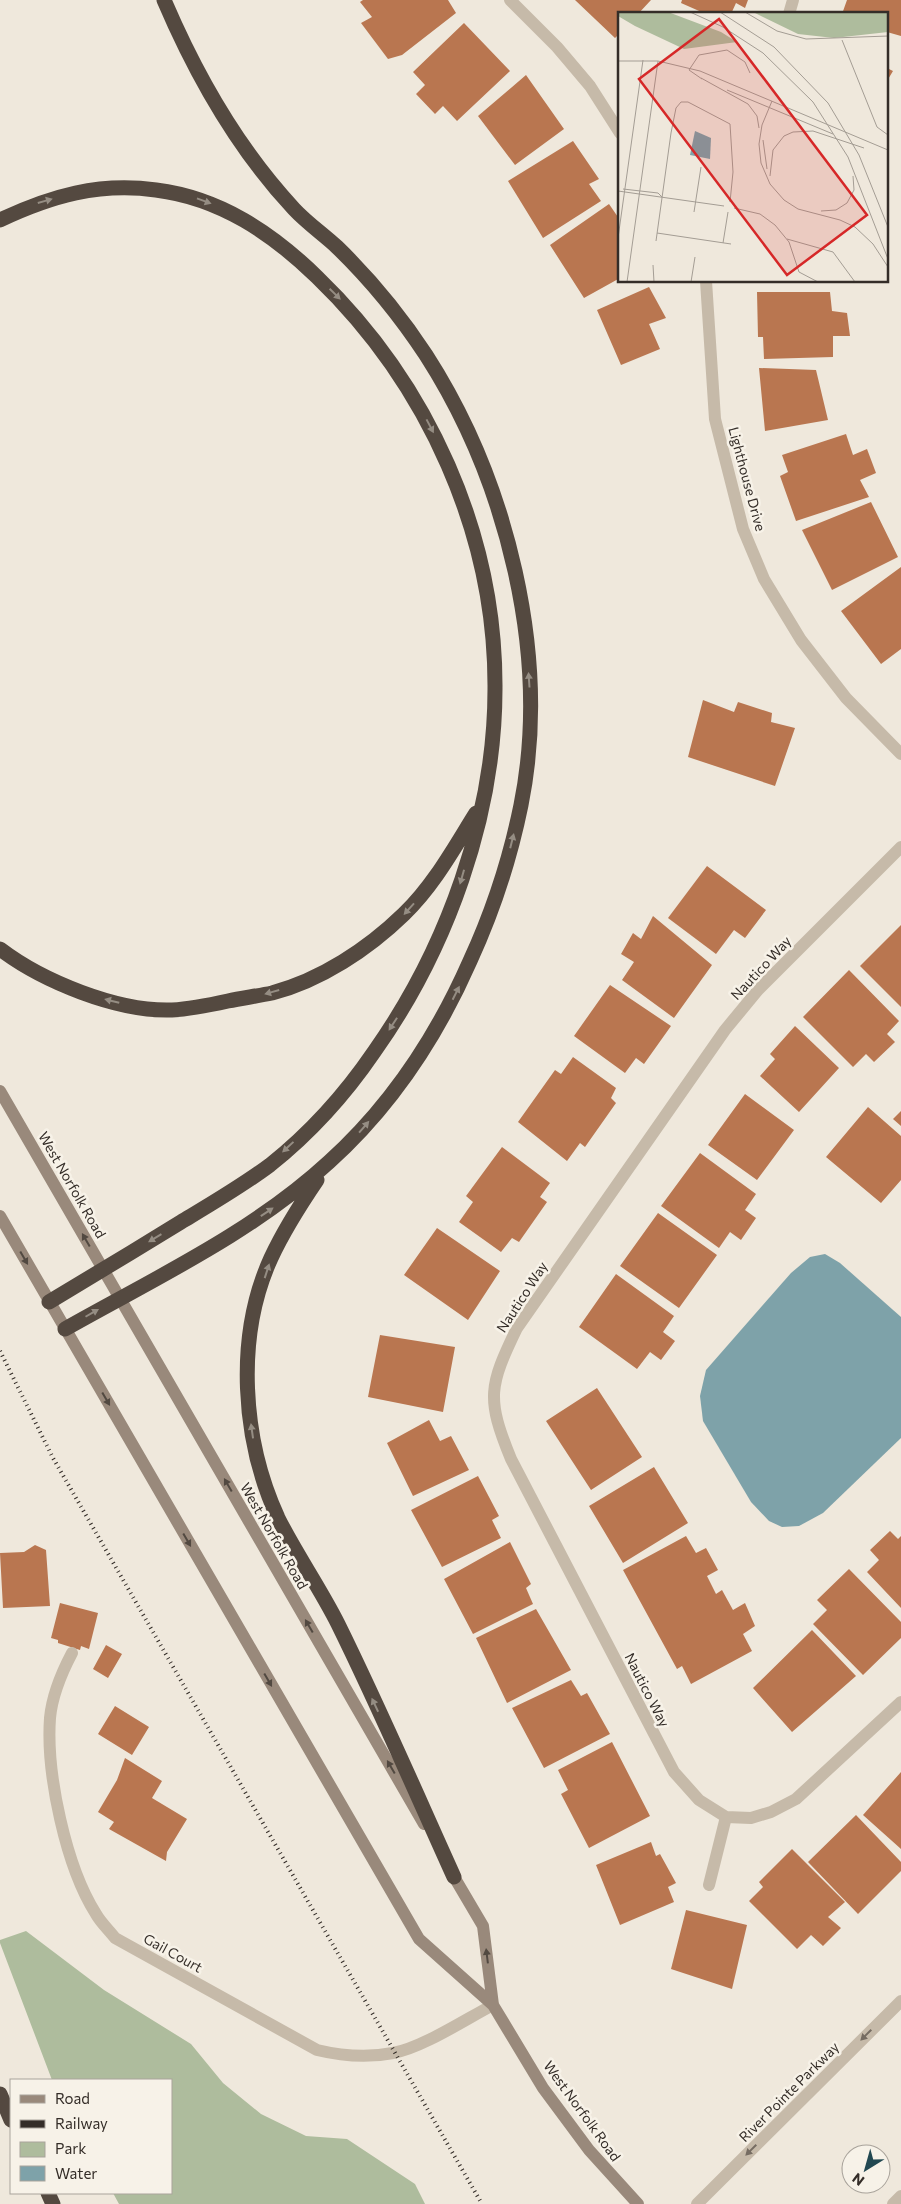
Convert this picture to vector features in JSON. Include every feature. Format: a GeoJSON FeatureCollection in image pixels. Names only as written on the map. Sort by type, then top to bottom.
{"type":"FeatureCollection","features":[{"type":"Feature","properties":{"kind":"highway"},"geometry":{"type":"LineString","coordinates":[[164,0],[182,41],[217,106],[267,178],[296,212],[337,248],[384,299],[425,354],[460,414],[493,489],[512,555],[524,623],[529,692],[528,746],[522,801],[504,874],[478,944],[456,992],[424,1049],[392,1095],[330,1162],[292,1217],[270,1260],[255,1305],[249,1343],[247,1391],[253,1439],[278,1517],[337,1622],[454,1877]]}},
{"type":"Feature","properties":{"kind":"highway"},"geometry":{"type":"LineString","coordinates":[[0,220],[37,203],[79,191],[105,189],[157,190],[200,199],[232,212],[269,234],[344,303],[386,354],[415,398],[440,444],[464,506],[482,569],[493,634],[494,740],[486,797],[457,894],[423,970],[400,1013],[374,1053],[317,1120],[270,1164],[206,1207],[50,1302]]}},
{"type":"Feature","properties":{"kind":"highway"},"geometry":{"type":"LineString","coordinates":[[0,949],[23,966],[80,992],[130,1006],[171,1010],[273,992],[327,971],[368,945],[404,914],[430,885],[486,797]]}},
{"type":"Feature","properties":{"kind":"highway"},"geometry":{"type":"LineString","coordinates":[[65,1329],[267,1212],[330,1162]]}},
{"type":"Feature","properties":{"kind":"highway"},"geometry":{"type":"LineString","coordinates":[[0,2094],[10,2118]]}},
{"type":"Feature","properties":{"kind":"street"},"geometry":{"type":"LineString","coordinates":[[510,0],[557,47],[590,86],[618,130]]}},
{"type":"Feature","properties":{"kind":"street","name":"Lighthouse Drive"},"geometry":{"type":"LineString","coordinates":[[706,282],[716,419],[742,530],[764,579],[801,640],[846,698],[901,754]]}},
{"type":"Feature","properties":{"kind":"street","name":"Nautico Way"},"geometry":{"type":"LineString","coordinates":[[726,1817],[699,1800],[670,1764],[511,1459],[496,1424],[492,1395],[499,1365],[517,1328],[725,1030],[758,990],[901,846]]}},
{"type":"Feature","properties":{"kind":"street","name":"West Norfolk Road"},"geometry":{"type":"LineString","coordinates":[[0,1091],[483,1926],[494,2005]]}},
{"type":"Feature","properties":{"kind":"street","name":"West Norfolk Road"},"geometry":{"type":"LineString","coordinates":[[0,1216],[419,1939],[494,2005],[543,2088],[589,2150],[638,2204]]}},
{"type":"Feature","properties":{"kind":"street","name":"Gail Court"},"geometry":{"type":"LineString","coordinates":[[72,1653],[62,1673],[50,1717],[50,1757],[60,1819],[79,1882],[96,1915],[115,1938],[317,2050],[336,2054],[368,2056],[395,2053],[494,2005]]}},
{"type":"Feature","properties":{"kind":"street"},"geometry":{"type":"LineString","coordinates":[[709,1885],[726,1817],[750,1818],[771,1812],[796,1799],[901,1702]]}},
{"type":"Feature","properties":{"kind":"street","name":"River Pointe Parkway"},"geometry":{"type":"LineString","coordinates":[[697,2204],[901,2001]]}},
{"type":"Feature","properties":{"kind":"street"},"geometry":{"type":"LineString","coordinates":[[893,2204],[901,2196]]}},
{"type":"Feature","properties":{"kind":"green space"},"geometry":{"type":"Polygon","coordinates":[[[26,1931],[104,1990],[191,2044],[223,2083],[261,2114],[306,2136],[347,2139],[415,2184],[425,2204],[119,2204],[114,2194],[172,2194],[172,2079],[52,2079],[0,1940],[26,1931]]]}},
{"type":"Feature","properties":{"kind":"water"},"geometry":{"type":"Polygon","coordinates":[[[825,1254],[840,1263],[901,1317],[901,1438],[823,1513],[799,1526],[782,1527],[769,1521],[751,1502],[703,1421],[700,1396],[706,1370],[791,1273],[810,1257],[825,1254]]]}},
{"type":"Feature","properties":{"kind":"building"},"geometry":{"type":"Polygon","coordinates":[[[363,0],[448,0],[456,13],[402,55],[388,59],[361,23],[372,17],[360,2],[363,0]]]}},
{"type":"Feature","properties":{"kind":"building"},"geometry":{"type":"Polygon","coordinates":[[[575,0],[651,0],[640,12],[618,12],[618,35],[615,38],[575,0]]]}},
{"type":"Feature","properties":{"kind":"building"},"geometry":{"type":"Polygon","coordinates":[[[682,0],[748,0],[745,8],[736,3],[732,12],[701,12],[681,3],[682,0]]]}},
{"type":"Feature","properties":{"kind":"building"},"geometry":{"type":"Polygon","coordinates":[[[847,0],[901,0],[901,36],[888,32],[888,12],[843,12],[847,0]]]}},
{"type":"Feature","properties":{"kind":"building"},"geometry":{"type":"Polygon","coordinates":[[[464,23],[510,71],[457,121],[443,106],[435,114],[416,94],[425,85],[413,72],[464,23]]]}},
{"type":"Feature","properties":{"kind":"building"},"geometry":{"type":"Polygon","coordinates":[[[888,68],[893,71],[888,79],[888,68]]]}},
{"type":"Feature","properties":{"kind":"building"},"geometry":{"type":"Polygon","coordinates":[[[526,75],[564,129],[515,165],[478,116],[526,75]]]}},
{"type":"Feature","properties":{"kind":"building"},"geometry":{"type":"Polygon","coordinates":[[[573,141],[599,179],[589,184],[601,201],[543,238],[508,181],[573,141]]]}},
{"type":"Feature","properties":{"kind":"building"},"geometry":{"type":"Polygon","coordinates":[[[609,204],[618,217],[618,279],[584,298],[550,245],[609,204]]]}},
{"type":"Feature","properties":{"kind":"building"},"geometry":{"type":"Polygon","coordinates":[[[649,287],[666,318],[649,324],[660,349],[621,365],[597,310],[649,287]]]}},
{"type":"Feature","properties":{"kind":"building"},"geometry":{"type":"Polygon","coordinates":[[[757,292],[830,292],[832,311],[847,313],[850,336],[833,336],[833,357],[764,359],[763,337],[758,337],[757,292]]]}},
{"type":"Feature","properties":{"kind":"building"},"geometry":{"type":"Polygon","coordinates":[[[759,368],[816,370],[828,420],[765,431],[759,368]]]}},
{"type":"Feature","properties":{"kind":"building"},"geometry":{"type":"Polygon","coordinates":[[[846,434],[853,455],[867,449],[876,473],[860,480],[869,497],[796,521],[780,476],[788,472],[782,455],[846,434]]]}},
{"type":"Feature","properties":{"kind":"building"},"geometry":{"type":"Polygon","coordinates":[[[871,502],[898,557],[832,590],[802,530],[871,502]]]}},
{"type":"Feature","properties":{"kind":"building"},"geometry":{"type":"Polygon","coordinates":[[[901,567],[901,649],[881,664],[841,611],[901,567]]]}},
{"type":"Feature","properties":{"kind":"building"},"geometry":{"type":"Polygon","coordinates":[[[703,700],[734,712],[738,702],[772,713],[771,722],[795,728],[775,786],[688,757],[703,700]]]}},
{"type":"Feature","properties":{"kind":"building"},"geometry":{"type":"Polygon","coordinates":[[[707,866],[766,910],[745,938],[734,930],[716,954],[668,918],[707,866]]]}},
{"type":"Feature","properties":{"kind":"building"},"geometry":{"type":"Polygon","coordinates":[[[653,916],[712,965],[674,1018],[622,980],[634,962],[621,954],[633,933],[641,939],[653,916]]]}},
{"type":"Feature","properties":{"kind":"building"},"geometry":{"type":"Polygon","coordinates":[[[901,925],[901,1007],[860,966],[901,925]]]}},
{"type":"Feature","properties":{"kind":"building"},"geometry":{"type":"Polygon","coordinates":[[[849,970],[899,1021],[887,1034],[895,1042],[874,1062],[866,1054],[853,1067],[803,1017],[849,970]]]}},
{"type":"Feature","properties":{"kind":"building"},"geometry":{"type":"Polygon","coordinates":[[[610,985],[671,1026],[644,1064],[636,1058],[625,1073],[574,1036],[610,985]]]}},
{"type":"Feature","properties":{"kind":"building"},"geometry":{"type":"Polygon","coordinates":[[[795,1026],[839,1068],[799,1112],[760,1076],[775,1059],[770,1054],[795,1026]]]}},
{"type":"Feature","properties":{"kind":"building"},"geometry":{"type":"Polygon","coordinates":[[[573,1057],[616,1088],[611,1098],[616,1103],[585,1147],[580,1143],[567,1161],[518,1122],[555,1070],[561,1074],[573,1057]]]}},
{"type":"Feature","properties":{"kind":"building"},"geometry":{"type":"Polygon","coordinates":[[[745,1094],[794,1130],[757,1180],[708,1145],[745,1094]]]}},
{"type":"Feature","properties":{"kind":"building"},"geometry":{"type":"Polygon","coordinates":[[[868,1107],[901,1136],[901,1180],[881,1203],[826,1157],[868,1107]]]}},
{"type":"Feature","properties":{"kind":"building"},"geometry":{"type":"Polygon","coordinates":[[[901,1111],[901,1126],[893,1119],[901,1111]]]}},
{"type":"Feature","properties":{"kind":"building"},"geometry":{"type":"Polygon","coordinates":[[[502,1147],[550,1183],[540,1197],[547,1202],[519,1242],[512,1238],[501,1252],[459,1222],[473,1202],[466,1196],[502,1147]]]}},
{"type":"Feature","properties":{"kind":"building"},"geometry":{"type":"Polygon","coordinates":[[[700,1153],[756,1194],[745,1210],[756,1218],[741,1240],[730,1232],[719,1248],[661,1206],[700,1153]]]}},
{"type":"Feature","properties":{"kind":"building"},"geometry":{"type":"Polygon","coordinates":[[[658,1213],[717,1255],[679,1308],[620,1266],[658,1213]]]}},
{"type":"Feature","properties":{"kind":"building"},"geometry":{"type":"Polygon","coordinates":[[[437,1228],[500,1271],[468,1320],[404,1275],[437,1228]]]}},
{"type":"Feature","properties":{"kind":"building"},"geometry":{"type":"Polygon","coordinates":[[[616,1274],[674,1316],[663,1332],[675,1341],[661,1360],[650,1352],[637,1369],[579,1327],[616,1274]]]}},
{"type":"Feature","properties":{"kind":"building"},"geometry":{"type":"Polygon","coordinates":[[[380,1335],[455,1347],[443,1412],[368,1397],[380,1335]]]}},
{"type":"Feature","properties":{"kind":"building"},"geometry":{"type":"Polygon","coordinates":[[[597,1388],[642,1457],[591,1490],[546,1421],[597,1388]]]}},
{"type":"Feature","properties":{"kind":"building"},"geometry":{"type":"Polygon","coordinates":[[[429,1420],[440,1441],[451,1436],[469,1470],[413,1496],[387,1443],[429,1420]]]}},
{"type":"Feature","properties":{"kind":"building"},"geometry":{"type":"Polygon","coordinates":[[[654,1467],[688,1523],[623,1563],[589,1506],[654,1467]]]}},
{"type":"Feature","properties":{"kind":"building"},"geometry":{"type":"Polygon","coordinates":[[[478,1476],[499,1516],[492,1520],[501,1538],[442,1567],[411,1510],[478,1476]]]}},
{"type":"Feature","properties":{"kind":"building"},"geometry":{"type":"Polygon","coordinates":[[[890,1531],[898,1539],[901,1536],[901,1608],[867,1572],[879,1560],[870,1550],[890,1531]]]}},
{"type":"Feature","properties":{"kind":"building"},"geometry":{"type":"Polygon","coordinates":[[[686,1536],[696,1553],[706,1548],[718,1570],[707,1576],[716,1594],[722,1590],[733,1610],[745,1603],[755,1626],[743,1634],[752,1651],[691,1684],[682,1666],[677,1669],[623,1570],[686,1536]]]}},
{"type":"Feature","properties":{"kind":"building"},"geometry":{"type":"Polygon","coordinates":[[[510,1542],[531,1584],[526,1588],[533,1604],[473,1634],[444,1579],[510,1542]]]}},
{"type":"Feature","properties":{"kind":"building"},"geometry":{"type":"Polygon","coordinates":[[[35,1545],[46,1550],[50,1606],[3,1608],[0,1553],[24,1552],[35,1545]]]}},
{"type":"Feature","properties":{"kind":"building"},"geometry":{"type":"Polygon","coordinates":[[[849,1569],[901,1622],[901,1638],[863,1675],[813,1624],[827,1610],[817,1600],[849,1569]]]}},
{"type":"Feature","properties":{"kind":"building"},"geometry":{"type":"Polygon","coordinates":[[[60,1603],[98,1613],[89,1649],[81,1646],[80,1650],[58,1643],[58,1640],[51,1638],[60,1603]]]}},
{"type":"Feature","properties":{"kind":"building"},"geometry":{"type":"Polygon","coordinates":[[[536,1609],[571,1670],[507,1703],[476,1638],[536,1609]]]}},
{"type":"Feature","properties":{"kind":"building"},"geometry":{"type":"Polygon","coordinates":[[[812,1630],[856,1676],[792,1732],[753,1688],[812,1630]]]}},
{"type":"Feature","properties":{"kind":"building"},"geometry":{"type":"Polygon","coordinates":[[[106,1645],[122,1654],[108,1678],[93,1669],[106,1645]]]}},
{"type":"Feature","properties":{"kind":"building"},"geometry":{"type":"Polygon","coordinates":[[[571,1680],[581,1696],[587,1693],[610,1734],[544,1768],[512,1708],[571,1680]]]}},
{"type":"Feature","properties":{"kind":"building"},"geometry":{"type":"Polygon","coordinates":[[[115,1706],[149,1727],[132,1755],[98,1734],[115,1706]]]}},
{"type":"Feature","properties":{"kind":"building"},"geometry":{"type":"Polygon","coordinates":[[[612,1742],[650,1816],[589,1848],[561,1794],[568,1790],[558,1770],[612,1742]]]}},
{"type":"Feature","properties":{"kind":"building"},"geometry":{"type":"Polygon","coordinates":[[[125,1758],[162,1781],[152,1798],[187,1819],[167,1852],[166,1861],[109,1829],[114,1822],[98,1812],[117,1780],[125,1758]]]}},
{"type":"Feature","properties":{"kind":"building"},"geometry":{"type":"Polygon","coordinates":[[[901,1772],[901,1849],[863,1815],[901,1772]]]}},
{"type":"Feature","properties":{"kind":"building"},"geometry":{"type":"Polygon","coordinates":[[[856,1815],[901,1862],[901,1871],[858,1914],[808,1862],[856,1815]]]}},
{"type":"Feature","properties":{"kind":"building"},"geometry":{"type":"Polygon","coordinates":[[[651,1842],[656,1856],[660,1854],[676,1883],[668,1887],[674,1902],[620,1925],[596,1865],[651,1842]]]}},
{"type":"Feature","properties":{"kind":"building"},"geometry":{"type":"Polygon","coordinates":[[[792,1849],[845,1902],[828,1917],[841,1928],[823,1946],[811,1935],[797,1949],[749,1901],[763,1887],[759,1882],[792,1849]]]}},
{"type":"Feature","properties":{"kind":"building"},"geometry":{"type":"Polygon","coordinates":[[[686,1910],[747,1925],[732,1989],[671,1969],[686,1910]]]}},
{"type":"Feature","properties":{"kind":"railway"},"geometry":{"type":"LineString","coordinates":[[0,1351],[53,1458],[482,2204]]}}]}
